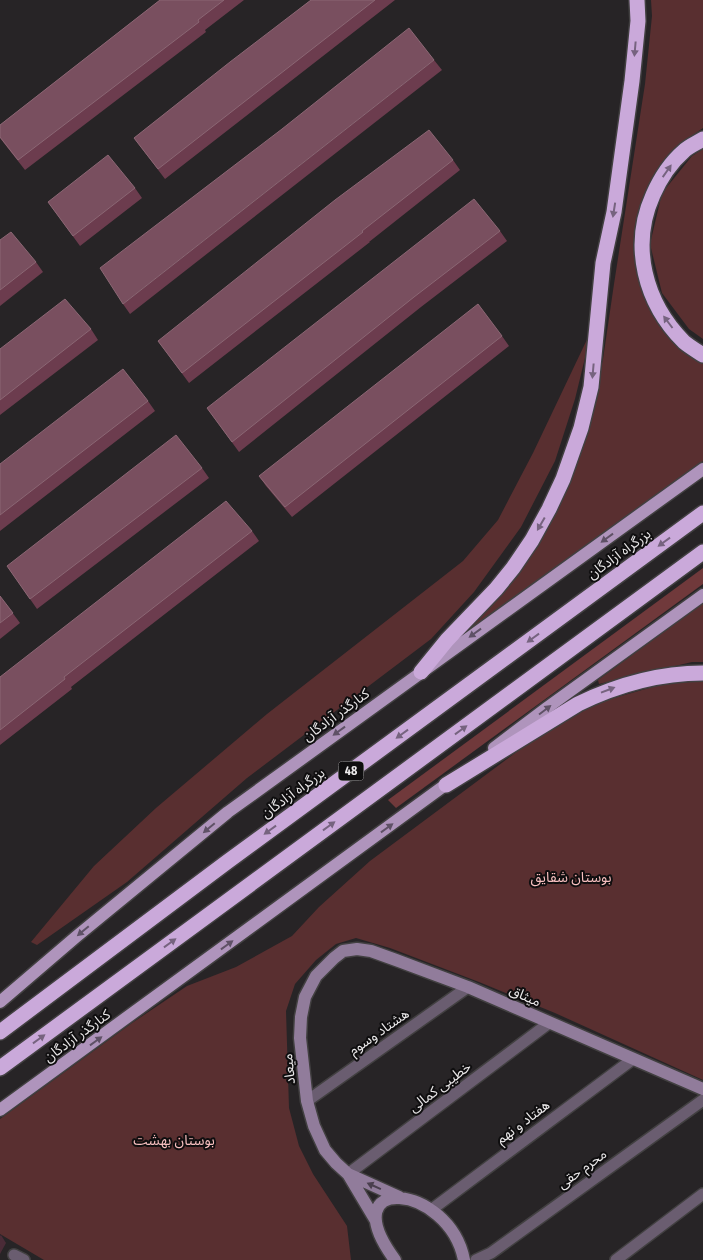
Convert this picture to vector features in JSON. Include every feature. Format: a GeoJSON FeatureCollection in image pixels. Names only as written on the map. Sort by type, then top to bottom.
{"type":"FeatureCollection","features":[{"type":"Feature","properties":{"kind":"highway"},"geometry":{"type":"LineString","coordinates":[[421,672],[496,589],[532,540],[563,479],[581,428],[591,387],[603,263],[614,212],[632,81],[638,21],[637,0]]}},
{"type":"Feature","properties":{"kind":"highway"},"geometry":{"type":"LineString","coordinates":[[703,139],[684,150],[658,183],[645,219],[642,250],[651,294],[665,319],[685,343],[703,355]]}},
{"type":"Feature","properties":{"kind":"highway","name":"بزرگراه آزادگان"},"geometry":{"type":"LineString","coordinates":[[0,1032],[227,862],[703,513]]}},
{"type":"Feature","properties":{"kind":"highway","name":"48"},"geometry":{"type":"LineString","coordinates":[[0,1068],[703,552]]}},
{"type":"Feature","properties":{"kind":"highway"},"geometry":{"type":"LineString","coordinates":[[446,786],[590,698],[613,688],[650,679],[686,673],[703,673]]}},
{"type":"Feature","properties":{"kind":"main road","name":"کنارگذر آزادگان"},"geometry":{"type":"LineString","coordinates":[[0,1002],[228,812],[703,469]]}},
{"type":"Feature","properties":{"kind":"main road","name":"کنارگذر آزادگان"},"geometry":{"type":"LineString","coordinates":[[0,1110],[446,786],[548,707],[703,595]]}},
{"type":"Feature","properties":{"kind":"street","name":"میثاق"},"geometry":{"type":"LineString","coordinates":[[334,958],[343,951],[357,949],[372,951],[468,987],[703,1089]]}},
{"type":"Feature","properties":{"kind":"street","name":"میعاد"},"geometry":{"type":"LineString","coordinates":[[334,958],[316,976],[305,997],[301,1017],[300,1038],[307,1101],[314,1126],[325,1150],[348,1174]]}},
{"type":"Feature","properties":{"kind":"street","name":"هشتاد وسوم"},"geometry":{"type":"LineString","coordinates":[[307,1101],[468,987]]}},
{"type":"Feature","properties":{"kind":"street","name":"خطیبی کمالی"},"geometry":{"type":"LineString","coordinates":[[348,1174],[549,1023]]}},
{"type":"Feature","properties":{"kind":"street","name":"هفتاد و نهم"},"geometry":{"type":"LineString","coordinates":[[431,1210],[632,1059]]}},
{"type":"Feature","properties":{"kind":"street","name":"محرم حقی"},"geometry":{"type":"LineString","coordinates":[[476,1260],[491,1253],[703,1100]]}},
{"type":"Feature","properties":{"kind":"street"},"geometry":{"type":"LineString","coordinates":[[348,1174],[431,1210],[445,1222],[453,1233],[464,1260]]}},
{"type":"Feature","properties":{"kind":"street"},"geometry":{"type":"LineString","coordinates":[[348,1174],[376,1221]]}},
{"type":"Feature","properties":{"kind":"street"},"geometry":{"type":"LineString","coordinates":[[616,1260],[703,1194]]}},
{"type":"Feature","properties":{"kind":"street"},"geometry":{"type":"LineString","coordinates":[[395,1260],[381,1240],[376,1228],[375,1215],[379,1205],[384,1200],[400,1197]]}},
{"type":"Feature","properties":{"kind":"green space"},"geometry":{"type":"Polygon","coordinates":[[[651,0],[703,0],[703,128],[675,151],[652,179],[639,210],[634,245],[640,284],[657,323],[686,352],[703,364],[703,461],[452,644],[521,568],[597,387],[603,359],[645,84],[652,16],[651,0]]]}},
{"type":"Feature","properties":{"kind":"green space"},"geometry":{"type":"Polygon","coordinates":[[[703,149],[703,339],[689,329],[662,293],[650,244],[662,193],[692,156],[703,149]]]}},
{"type":"Feature","properties":{"kind":"green space"},"geometry":{"type":"Polygon","coordinates":[[[592,329],[575,399],[555,461],[521,527],[474,592],[431,639],[247,778],[127,882],[37,945],[31,942],[94,866],[156,808],[267,714],[463,561],[498,520],[533,453],[592,329]]]}},
{"type":"Feature","properties":{"kind":"green space"},"geometry":{"type":"Polygon","coordinates":[[[703,603],[703,662],[692,662],[599,684],[598,680],[703,603]]]}},
{"type":"Feature","properties":{"kind":"green space"},"geometry":{"type":"Polygon","coordinates":[[[703,681],[703,1080],[555,1013],[390,948],[356,938],[336,944],[316,960],[295,984],[286,1011],[289,1108],[299,1146],[313,1174],[347,1226],[351,1260],[44,1260],[0,1234],[0,1119],[132,1023],[187,986],[236,967],[292,936],[319,907],[370,861],[538,736],[600,702],[663,684],[703,681]]]}},
{"type":"Feature","properties":{"kind":"shaded area"},"geometry":{"type":"Polygon","coordinates":[[[703,568],[703,584],[396,808],[388,800],[703,568]]]}},
{"type":"Feature","properties":{"kind":"building"},"geometry":{"type":"Polygon","coordinates":[[[160,0],[224,0],[198,20],[199,22],[18,160],[0,137],[0,125],[160,0]]]}},
{"type":"Feature","properties":{"kind":"building"},"geometry":{"type":"Polygon","coordinates":[[[311,0],[375,0],[158,169],[134,138],[311,0]]]}},
{"type":"Feature","properties":{"kind":"building"},"geometry":{"type":"Polygon","coordinates":[[[409,28],[434,60],[123,304],[100,268],[282,129],[409,28]]]}},
{"type":"Feature","properties":{"kind":"building"},"geometry":{"type":"Polygon","coordinates":[[[429,130],[453,160],[182,373],[158,341],[335,200],[429,130]]]}},
{"type":"Feature","properties":{"kind":"building"},"geometry":{"type":"Polygon","coordinates":[[[108,155],[135,188],[73,236],[48,202],[108,155]]]}},
{"type":"Feature","properties":{"kind":"building"},"geometry":{"type":"Polygon","coordinates":[[[474,199],[500,231],[232,442],[207,408],[474,199]]]}},
{"type":"Feature","properties":{"kind":"building"},"geometry":{"type":"Polygon","coordinates":[[[11,232],[36,262],[0,290],[0,240],[11,232]]]}},
{"type":"Feature","properties":{"kind":"building"},"geometry":{"type":"Polygon","coordinates":[[[65,299],[91,329],[0,400],[0,349],[65,299]]]}},
{"type":"Feature","properties":{"kind":"building"},"geometry":{"type":"Polygon","coordinates":[[[478,304],[502,336],[285,507],[259,476],[478,304]]]}},
{"type":"Feature","properties":{"kind":"building"},"geometry":{"type":"Polygon","coordinates":[[[123,369],[148,401],[0,515],[0,464],[123,369]]]}},
{"type":"Feature","properties":{"kind":"building"},"geometry":{"type":"Polygon","coordinates":[[[176,435],[202,468],[30,599],[7,566],[176,435]]]}},
{"type":"Feature","properties":{"kind":"building"},"geometry":{"type":"Polygon","coordinates":[[[226,501],[252,531],[64,677],[65,679],[0,730],[0,677],[226,501]]]}},
{"type":"Feature","properties":{"kind":"building"},"geometry":{"type":"Polygon","coordinates":[[[0,596],[13,613],[0,623],[0,596]]]}},
{"type":"Feature","properties":{"kind":"park label","name":"بوستان شقایق"},"geometry":{"type":"Point","coordinates":[571,877]}},
{"type":"Feature","properties":{"kind":"park label","name":"بوستان بهشت"},"geometry":{"type":"Point","coordinates":[174,1140]}}]}
